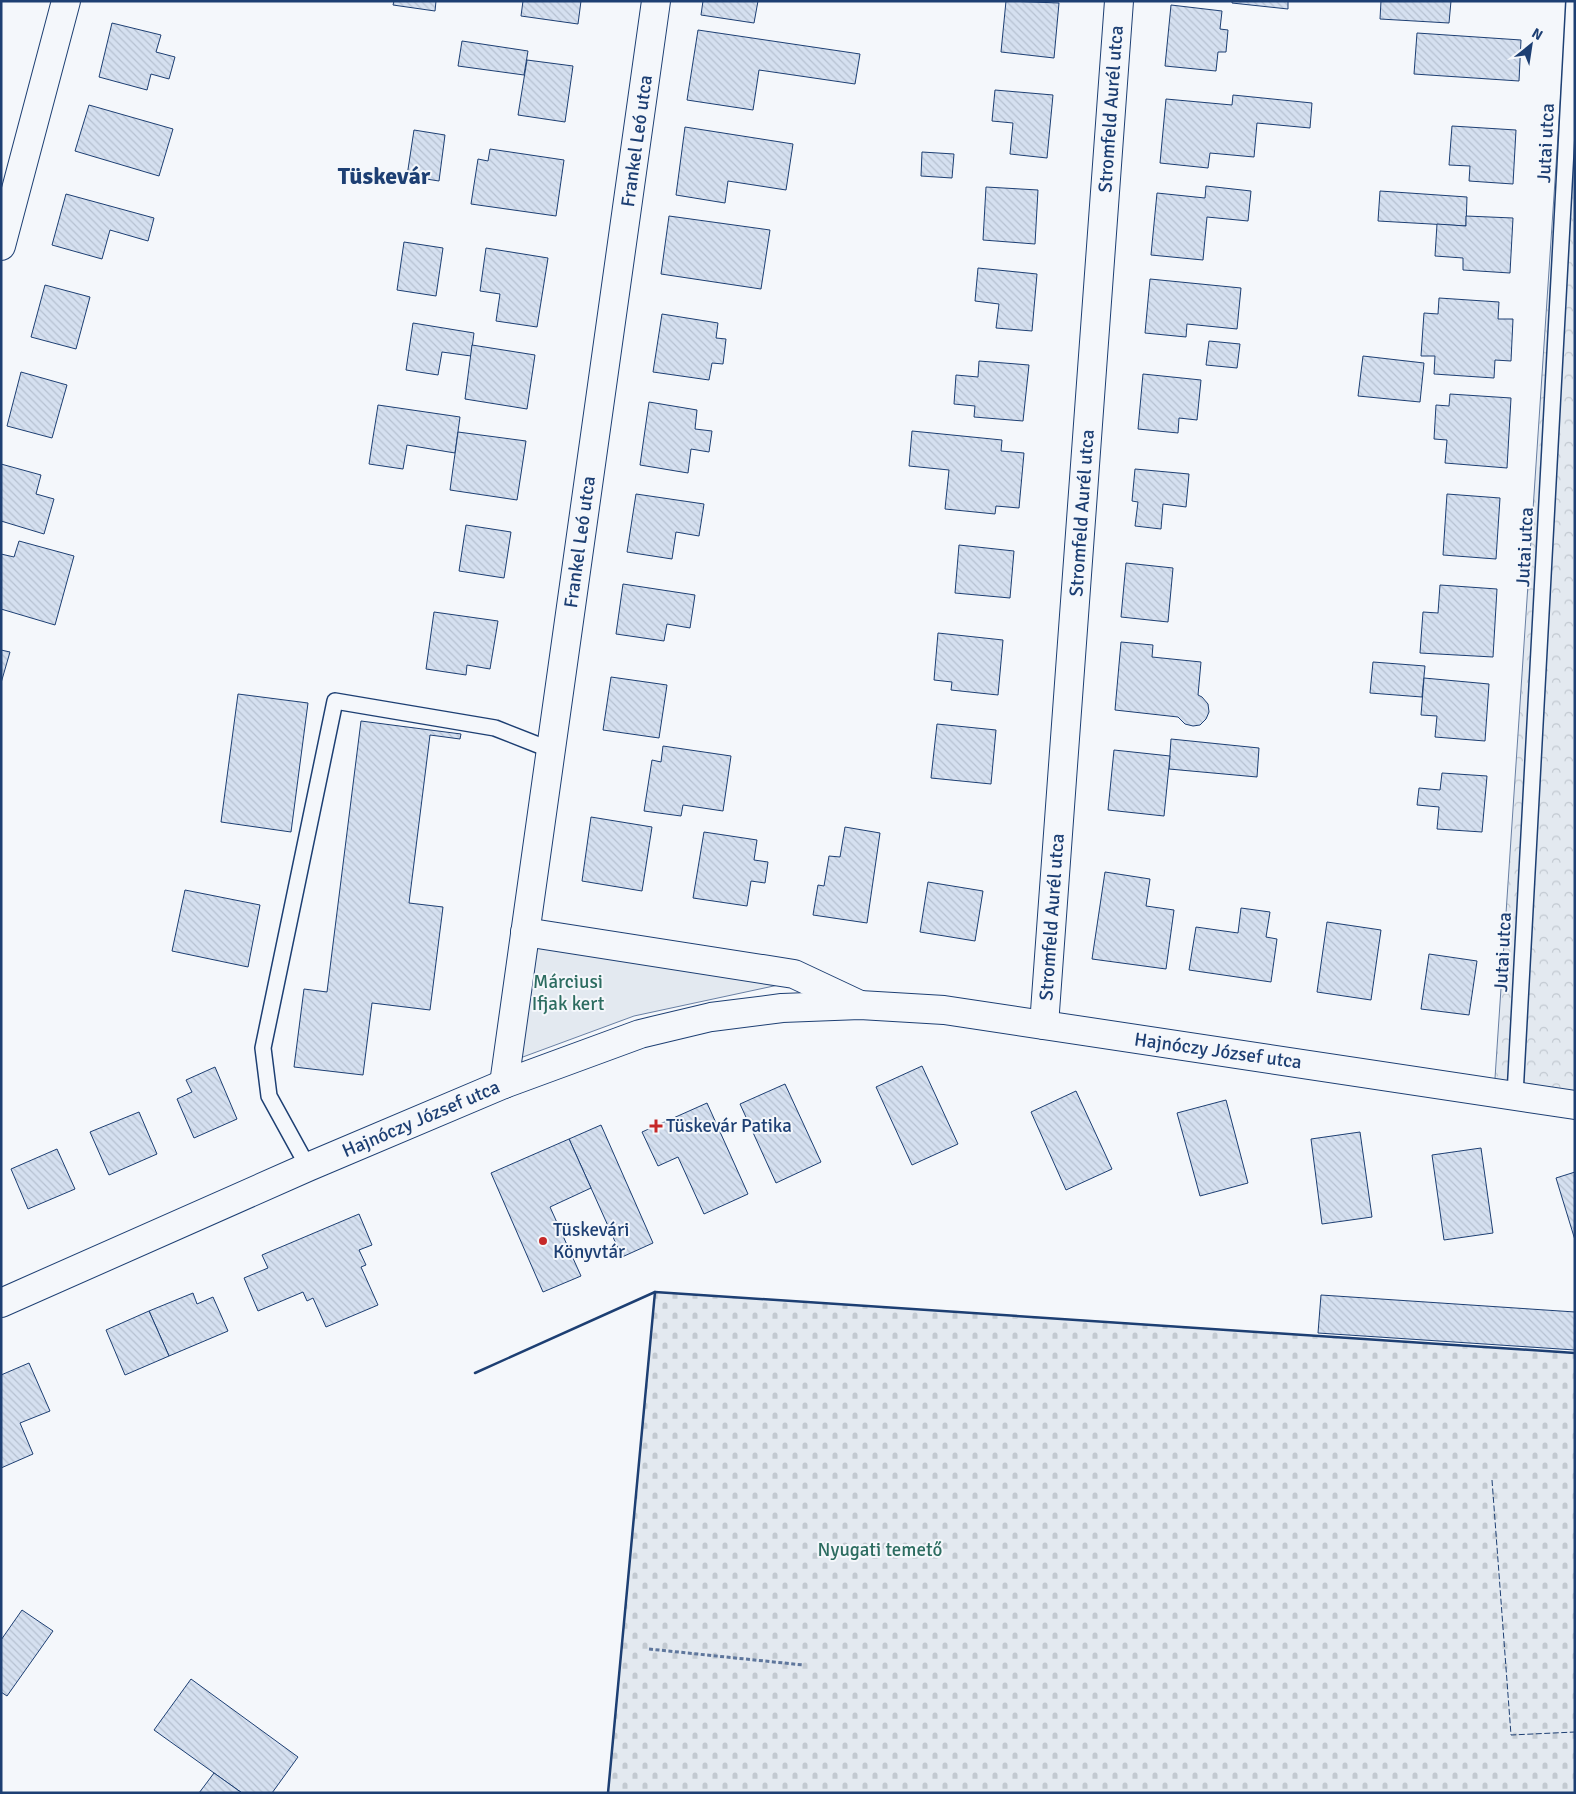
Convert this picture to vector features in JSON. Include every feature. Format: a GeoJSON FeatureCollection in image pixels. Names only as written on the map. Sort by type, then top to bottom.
{"type":"FeatureCollection","features":[{"type":"Feature","properties":{"kind":"street"},"geometry":{"type":"LineString","coordinates":[[1,246],[66,1]]}},
{"type":"Feature","properties":{"kind":"street","name":"Frankel Leó utca"},"geometry":{"type":"LineString","coordinates":[[504,1084],[656,1]]}},
{"type":"Feature","properties":{"kind":"street","name":"Stromfeld Aurél utca"},"geometry":{"type":"LineString","coordinates":[[1044,1025],[1120,1]]}},
{"type":"Feature","properties":{"kind":"street","name":"Hajnóczy József utca"},"geometry":{"type":"LineString","coordinates":[[525,932],[794,974],[860,1005]]}},
{"type":"Feature","properties":{"kind":"street","name":"Hajnóczy József utca"},"geometry":{"type":"LineString","coordinates":[[1,1303],[308,1167],[504,1084],[640,1034],[711,1018],[782,1008],[860,1005],[944,1010],[1575,1105]]}},
{"type":"Feature","properties":{"kind":"lane","name":"Jutai utca"},"geometry":{"type":"LineString","coordinates":[[1515,1095],[1574,1]]}},
{"type":"Feature","properties":{"kind":"lane"},"geometry":{"type":"LineString","coordinates":[[308,1167],[269,1096],[263,1048],[335,701],[495,728],[551,750]]}},
{"type":"Feature","properties":{"kind":"path"},"geometry":{"type":"LineString","coordinates":[[649,1649],[803,1665]]}},
{"type":"Feature","properties":{"kind":"green space"},"geometry":{"type":"Polygon","coordinates":[[[1567,1],[1575,1],[1575,1104],[1494,1093],[1567,1]]]}},
{"type":"Feature","properties":{"kind":"green space","name":"Márciusi Ifjak kert"},"geometry":{"type":"Polygon","coordinates":[[[532,943],[783,984],[634,1016],[512,1061],[532,943]]]}},
{"type":"Feature","properties":{"kind":"green space","name":"Nyugati temető"},"geometry":{"type":"Polygon","coordinates":[[[655,1292],[1575,1353],[1575,1793],[608,1793],[655,1292]]]}},
{"type":"Feature","properties":{"kind":"building"},"geometry":{"type":"Polygon","coordinates":[[[394,1],[436,1],[435,11],[393,5],[394,1]]]}},
{"type":"Feature","properties":{"kind":"building"},"geometry":{"type":"Polygon","coordinates":[[[523,1],[581,1],[578,24],[521,16],[523,1]]]}},
{"type":"Feature","properties":{"kind":"building"},"geometry":{"type":"Polygon","coordinates":[[[703,1],[758,1],[754,23],[701,15],[703,1]]]}},
{"type":"Feature","properties":{"kind":"building"},"geometry":{"type":"Polygon","coordinates":[[[1006,1],[1059,3],[1054,58],[1001,52],[1006,1]]]}},
{"type":"Feature","properties":{"kind":"building"},"geometry":{"type":"Polygon","coordinates":[[[1232,1],[1288,1],[1288,9],[1232,3],[1232,1]]]}},
{"type":"Feature","properties":{"kind":"building"},"geometry":{"type":"Polygon","coordinates":[[[1381,1],[1451,1],[1449,23],[1380,19],[1381,1]]]}},
{"type":"Feature","properties":{"kind":"building"},"geometry":{"type":"Polygon","coordinates":[[[1171,5],[1222,11],[1220,29],[1228,30],[1226,52],[1218,52],[1216,71],[1165,66],[1171,5]]]}},
{"type":"Feature","properties":{"kind":"building"},"geometry":{"type":"Polygon","coordinates":[[[112,23],[161,35],[156,52],[175,57],[169,79],[151,74],[147,90],[99,77],[112,23]]]}},
{"type":"Feature","properties":{"kind":"building"},"geometry":{"type":"Polygon","coordinates":[[[698,30],[860,54],[855,84],[759,70],[753,110],[687,100],[698,30]]]}},
{"type":"Feature","properties":{"kind":"building"},"geometry":{"type":"Polygon","coordinates":[[[1417,33],[1521,40],[1519,81],[1414,74],[1417,33]]]}},
{"type":"Feature","properties":{"kind":"building"},"geometry":{"type":"Polygon","coordinates":[[[462,41],[528,51],[524,75],[458,66],[462,41]]]}},
{"type":"Feature","properties":{"kind":"building"},"geometry":{"type":"Polygon","coordinates":[[[527,60],[573,66],[565,122],[518,115],[527,60]]]}},
{"type":"Feature","properties":{"kind":"building"},"geometry":{"type":"Polygon","coordinates":[[[995,90],[1053,95],[1047,158],[1010,154],[1013,123],[992,121],[995,90]]]}},
{"type":"Feature","properties":{"kind":"building"},"geometry":{"type":"Polygon","coordinates":[[[1233,95],[1312,103],[1310,128],[1257,123],[1254,157],[1210,153],[1208,168],[1160,163],[1166,99],[1232,105],[1233,95]]]}},
{"type":"Feature","properties":{"kind":"building"},"geometry":{"type":"Polygon","coordinates":[[[89,105],[173,129],[159,176],[75,151],[89,105]]]}},
{"type":"Feature","properties":{"kind":"building"},"geometry":{"type":"Polygon","coordinates":[[[1452,126],[1516,130],[1513,184],[1469,181],[1470,166],[1449,165],[1452,126]]]}},
{"type":"Feature","properties":{"kind":"building"},"geometry":{"type":"Polygon","coordinates":[[[685,127],[793,144],[786,190],[728,181],[725,203],[676,195],[685,127]]]}},
{"type":"Feature","properties":{"kind":"building"},"geometry":{"type":"Polygon","coordinates":[[[414,130],[445,135],[439,181],[407,176],[414,130]]]}},
{"type":"Feature","properties":{"kind":"building"},"geometry":{"type":"Polygon","coordinates":[[[490,149],[564,160],[556,216],[471,204],[478,159],[488,161],[490,149]]]}},
{"type":"Feature","properties":{"kind":"building"},"geometry":{"type":"Polygon","coordinates":[[[922,152],[954,154],[952,178],[921,176],[922,152]]]}},
{"type":"Feature","properties":{"kind":"building"},"geometry":{"type":"Polygon","coordinates":[[[1206,186],[1251,191],[1248,221],[1207,217],[1203,260],[1151,255],[1157,193],[1205,198],[1206,186]]]}},
{"type":"Feature","properties":{"kind":"building"},"geometry":{"type":"Polygon","coordinates":[[[986,187],[1038,190],[1035,244],[983,240],[986,187]]]}},
{"type":"Feature","properties":{"kind":"building"},"geometry":{"type":"Polygon","coordinates":[[[1380,191],[1467,197],[1466,226],[1378,221],[1380,191]]]}},
{"type":"Feature","properties":{"kind":"building"},"geometry":{"type":"Polygon","coordinates":[[[66,194],[154,218],[148,241],[110,230],[102,259],[52,245],[66,194]]]}},
{"type":"Feature","properties":{"kind":"building"},"geometry":{"type":"Polygon","coordinates":[[[669,216],[770,230],[761,289],[661,274],[669,216]]]}},
{"type":"Feature","properties":{"kind":"building"},"geometry":{"type":"Polygon","coordinates":[[[1466,216],[1513,218],[1510,273],[1463,270],[1463,258],[1435,256],[1437,224],[1466,226],[1466,216]]]}},
{"type":"Feature","properties":{"kind":"building"},"geometry":{"type":"Polygon","coordinates":[[[404,242],[443,248],[436,296],[397,290],[404,242]]]}},
{"type":"Feature","properties":{"kind":"building"},"geometry":{"type":"Polygon","coordinates":[[[486,248],[548,258],[537,327],[496,321],[500,294],[480,291],[486,248]]]}},
{"type":"Feature","properties":{"kind":"building"},"geometry":{"type":"Polygon","coordinates":[[[978,268],[1037,274],[1032,331],[996,328],[999,304],[975,301],[978,268]]]}},
{"type":"Feature","properties":{"kind":"building"},"geometry":{"type":"Polygon","coordinates":[[[1150,279],[1241,288],[1237,329],[1187,324],[1186,337],[1145,333],[1150,279]]]}},
{"type":"Feature","properties":{"kind":"building"},"geometry":{"type":"Polygon","coordinates":[[[45,285],[90,297],[76,349],[31,337],[45,285]]]}},
{"type":"Feature","properties":{"kind":"building"},"geometry":{"type":"Polygon","coordinates":[[[1439,298],[1499,302],[1498,319],[1513,319],[1511,361],[1495,360],[1494,378],[1434,374],[1435,356],[1421,356],[1424,313],[1438,314],[1439,298]]]}},
{"type":"Feature","properties":{"kind":"building"},"geometry":{"type":"Polygon","coordinates":[[[662,314],[718,323],[716,338],[726,339],[723,364],[712,363],[709,380],[653,372],[662,314]]]}},
{"type":"Feature","properties":{"kind":"building"},"geometry":{"type":"Polygon","coordinates":[[[413,323],[474,333],[471,356],[442,352],[438,375],[406,370],[413,323]]]}},
{"type":"Feature","properties":{"kind":"building"},"geometry":{"type":"Polygon","coordinates":[[[1209,341],[1240,344],[1237,368],[1206,365],[1209,341]]]}},
{"type":"Feature","properties":{"kind":"building"},"geometry":{"type":"Polygon","coordinates":[[[472,345],[535,355],[527,409],[465,399],[472,345]]]}},
{"type":"Feature","properties":{"kind":"building"},"geometry":{"type":"Polygon","coordinates":[[[1363,356],[1424,363],[1420,402],[1358,396],[1363,356]]]}},
{"type":"Feature","properties":{"kind":"building"},"geometry":{"type":"Polygon","coordinates":[[[979,361],[1029,365],[1023,421],[974,417],[975,406],[954,404],[956,375],[978,377],[979,361]]]}},
{"type":"Feature","properties":{"kind":"building"},"geometry":{"type":"Polygon","coordinates":[[[21,372],[67,385],[52,438],[7,426],[21,372]]]}},
{"type":"Feature","properties":{"kind":"building"},"geometry":{"type":"Polygon","coordinates":[[[1143,374],[1201,380],[1197,420],[1179,418],[1178,433],[1138,429],[1143,374]]]}},
{"type":"Feature","properties":{"kind":"building"},"geometry":{"type":"Polygon","coordinates":[[[1450,394],[1511,398],[1507,468],[1445,463],[1447,440],[1434,439],[1436,405],[1449,406],[1450,394]]]}},
{"type":"Feature","properties":{"kind":"building"},"geometry":{"type":"Polygon","coordinates":[[[649,402],[697,410],[695,429],[712,431],[709,452],[691,449],[688,473],[640,465],[649,402]]]}},
{"type":"Feature","properties":{"kind":"building"},"geometry":{"type":"Polygon","coordinates":[[[378,405],[460,417],[455,453],[407,445],[403,469],[369,464],[378,405]]]}},
{"type":"Feature","properties":{"kind":"building"},"geometry":{"type":"Polygon","coordinates":[[[912,431],[1002,440],[1001,451],[1024,453],[1019,508],[996,506],[995,514],[945,509],[949,470],[909,466],[912,431]]]}},
{"type":"Feature","properties":{"kind":"building"},"geometry":{"type":"Polygon","coordinates":[[[458,432],[526,441],[517,500],[450,490],[458,432]]]}},
{"type":"Feature","properties":{"kind":"building"},"geometry":{"type":"Polygon","coordinates":[[[1,464],[41,475],[36,494],[54,499],[44,534],[1,521],[1,464]]]}},
{"type":"Feature","properties":{"kind":"building"},"geometry":{"type":"Polygon","coordinates":[[[1135,469],[1189,474],[1186,507],[1163,504],[1161,529],[1135,526],[1138,502],[1132,501],[1135,469]]]}},
{"type":"Feature","properties":{"kind":"building"},"geometry":{"type":"Polygon","coordinates":[[[636,494],[704,504],[699,536],[676,532],[672,559],[627,552],[636,494]]]}},
{"type":"Feature","properties":{"kind":"building"},"geometry":{"type":"Polygon","coordinates":[[[1447,494],[1500,498],[1496,559],[1443,555],[1447,494]]]}},
{"type":"Feature","properties":{"kind":"building"},"geometry":{"type":"Polygon","coordinates":[[[466,525],[511,532],[504,578],[459,571],[466,525]]]}},
{"type":"Feature","properties":{"kind":"building"},"geometry":{"type":"Polygon","coordinates":[[[19,541],[74,556],[55,625],[1,609],[1,554],[14,557],[19,541]]]}},
{"type":"Feature","properties":{"kind":"building"},"geometry":{"type":"Polygon","coordinates":[[[959,545],[1014,551],[1010,598],[955,593],[959,545]]]}},
{"type":"Feature","properties":{"kind":"building"},"geometry":{"type":"Polygon","coordinates":[[[1126,563],[1173,568],[1168,622],[1121,617],[1126,563]]]}},
{"type":"Feature","properties":{"kind":"building"},"geometry":{"type":"Polygon","coordinates":[[[623,584],[695,595],[690,628],[667,624],[664,641],[616,634],[623,584]]]}},
{"type":"Feature","properties":{"kind":"building"},"geometry":{"type":"Polygon","coordinates":[[[1440,585],[1497,589],[1493,657],[1420,653],[1423,612],[1438,613],[1440,585]]]}},
{"type":"Feature","properties":{"kind":"building"},"geometry":{"type":"Polygon","coordinates":[[[434,612],[498,621],[490,669],[467,665],[466,675],[426,669],[434,612]]]}},
{"type":"Feature","properties":{"kind":"building"},"geometry":{"type":"Polygon","coordinates":[[[938,633],[1003,640],[998,695],[951,690],[952,682],[934,680],[938,633]]]}},
{"type":"Feature","properties":{"kind":"building"},"geometry":{"type":"Polygon","coordinates":[[[1121,642],[1153,645],[1152,657],[1201,662],[1198,695],[1208,704],[1209,712],[1206,719],[1200,725],[1193,726],[1185,724],[1178,717],[1115,710],[1121,642]]]}},
{"type":"Feature","properties":{"kind":"building"},"geometry":{"type":"Polygon","coordinates":[[[1,650],[10,652],[1,683],[1,650]]]}},
{"type":"Feature","properties":{"kind":"building"},"geometry":{"type":"Polygon","coordinates":[[[1373,662],[1425,666],[1422,697],[1370,693],[1373,662]]]}},
{"type":"Feature","properties":{"kind":"building"},"geometry":{"type":"Polygon","coordinates":[[[611,677],[667,685],[659,738],[603,730],[611,677]]]}},
{"type":"Feature","properties":{"kind":"building"},"geometry":{"type":"Polygon","coordinates":[[[1424,678],[1489,684],[1485,741],[1435,737],[1437,716],[1421,715],[1424,678]]]}},
{"type":"Feature","properties":{"kind":"building"},"geometry":{"type":"Polygon","coordinates":[[[238,694],[308,703],[291,832],[221,822],[238,694]]]}},
{"type":"Feature","properties":{"kind":"building"},"geometry":{"type":"Polygon","coordinates":[[[361,721],[461,734],[460,739],[430,735],[409,903],[443,907],[430,1010],[372,1003],[363,1075],[294,1067],[304,989],[327,992],[361,721]]]}},
{"type":"Feature","properties":{"kind":"building"},"geometry":{"type":"Polygon","coordinates":[[[937,724],[996,730],[991,784],[931,778],[937,724]]]}},
{"type":"Feature","properties":{"kind":"building"},"geometry":{"type":"Polygon","coordinates":[[[1171,739],[1259,748],[1257,777],[1169,769],[1171,739]]]}},
{"type":"Feature","properties":{"kind":"building"},"geometry":{"type":"Polygon","coordinates":[[[663,746],[731,756],[723,811],[683,805],[681,816],[644,811],[652,760],[661,762],[663,746]]]}},
{"type":"Feature","properties":{"kind":"building"},"geometry":{"type":"Polygon","coordinates":[[[1114,750],[1170,756],[1164,816],[1108,810],[1114,750]]]}},
{"type":"Feature","properties":{"kind":"building"},"geometry":{"type":"Polygon","coordinates":[[[1442,773],[1487,776],[1482,832],[1437,829],[1439,807],[1417,805],[1419,788],[1440,790],[1442,773]]]}},
{"type":"Feature","properties":{"kind":"building"},"geometry":{"type":"Polygon","coordinates":[[[591,817],[652,827],[642,891],[582,881],[591,817]]]}},
{"type":"Feature","properties":{"kind":"building"},"geometry":{"type":"Polygon","coordinates":[[[845,827],[880,833],[867,923],[813,915],[818,885],[824,886],[829,856],[840,857],[845,827]]]}},
{"type":"Feature","properties":{"kind":"building"},"geometry":{"type":"Polygon","coordinates":[[[704,832],[757,840],[754,860],[768,862],[765,883],[751,881],[747,906],[693,898],[704,832]]]}},
{"type":"Feature","properties":{"kind":"building"},"geometry":{"type":"Polygon","coordinates":[[[1105,872],[1150,879],[1146,906],[1174,910],[1166,969],[1092,959],[1105,872]]]}},
{"type":"Feature","properties":{"kind":"building"},"geometry":{"type":"Polygon","coordinates":[[[928,882],[983,891],[975,941],[920,932],[928,882]]]}},
{"type":"Feature","properties":{"kind":"building"},"geometry":{"type":"Polygon","coordinates":[[[185,890],[260,905],[248,967],[172,951],[185,890]]]}},
{"type":"Feature","properties":{"kind":"building"},"geometry":{"type":"Polygon","coordinates":[[[1241,908],[1270,912],[1266,937],[1277,939],[1271,982],[1189,970],[1196,927],[1238,933],[1241,908]]]}},
{"type":"Feature","properties":{"kind":"building"},"geometry":{"type":"Polygon","coordinates":[[[1327,922],[1381,930],[1371,1000],[1317,992],[1327,922]]]}},
{"type":"Feature","properties":{"kind":"building"},"geometry":{"type":"Polygon","coordinates":[[[1429,954],[1477,961],[1469,1015],[1421,1009],[1429,954]]]}},
{"type":"Feature","properties":{"kind":"building"},"geometry":{"type":"Polygon","coordinates":[[[922,1066],[958,1144],[912,1165],[876,1087],[922,1066]]]}},
{"type":"Feature","properties":{"kind":"building"},"geometry":{"type":"Polygon","coordinates":[[[215,1067],[237,1119],[194,1138],[177,1099],[192,1092],[186,1080],[215,1067]]]}},
{"type":"Feature","properties":{"kind":"building"},"geometry":{"type":"Polygon","coordinates":[[[785,1084],[821,1162],[776,1183],[740,1104],[785,1084]]]}},
{"type":"Feature","properties":{"kind":"building"},"geometry":{"type":"Polygon","coordinates":[[[1076,1091],[1112,1169],[1066,1190],[1031,1112],[1076,1091]]]}},
{"type":"Feature","properties":{"kind":"building"},"geometry":{"type":"Polygon","coordinates":[[[1226,1100],[1248,1183],[1200,1196],[1177,1113],[1226,1100]]]}},
{"type":"Feature","properties":{"kind":"building"},"geometry":{"type":"Polygon","coordinates":[[[707,1103],[748,1194],[704,1214],[678,1157],[658,1166],[642,1132],[707,1103]]]}},
{"type":"Feature","properties":{"kind":"building"},"geometry":{"type":"Polygon","coordinates":[[[139,1112],[157,1154],[109,1175],[90,1132],[139,1112]]]}},
{"type":"Feature","properties":{"kind":"building"},"geometry":{"type":"Polygon","coordinates":[[[601,1125],[653,1243],[622,1257],[569,1139],[601,1125]]]}},
{"type":"Feature","properties":{"kind":"building"},"geometry":{"type":"Polygon","coordinates":[[[1360,1132],[1372,1217],[1322,1224],[1311,1139],[1360,1132]]]}},
{"type":"Feature","properties":{"kind":"building","name":"Tüskevári Könyvtár"},"geometry":{"type":"Polygon","coordinates":[[[569,1139],[591,1188],[550,1207],[581,1276],[543,1292],[491,1173],[569,1139]]]}},
{"type":"Feature","properties":{"kind":"building"},"geometry":{"type":"Polygon","coordinates":[[[1481,1148],[1493,1233],[1444,1240],[1432,1155],[1481,1148]]]}},
{"type":"Feature","properties":{"kind":"building"},"geometry":{"type":"Polygon","coordinates":[[[57,1149],[75,1189],[28,1209],[11,1169],[57,1149]]]}},
{"type":"Feature","properties":{"kind":"building"},"geometry":{"type":"Polygon","coordinates":[[[1575,1172],[1575,1240],[1556,1178],[1575,1172]]]}},
{"type":"Feature","properties":{"kind":"building"},"geometry":{"type":"Polygon","coordinates":[[[359,1214],[372,1245],[359,1250],[366,1265],[361,1267],[378,1305],[326,1327],[313,1298],[307,1301],[303,1292],[258,1311],[244,1278],[268,1268],[262,1255],[359,1214]]]}},
{"type":"Feature","properties":{"kind":"building"},"geometry":{"type":"Polygon","coordinates":[[[193,1293],[197,1304],[213,1297],[228,1331],[169,1356],[149,1311],[193,1293]]]}},
{"type":"Feature","properties":{"kind":"building"},"geometry":{"type":"Polygon","coordinates":[[[1321,1295],[1575,1312],[1575,1350],[1318,1333],[1321,1295]]]}},
{"type":"Feature","properties":{"kind":"building"},"geometry":{"type":"Polygon","coordinates":[[[149,1311],[169,1356],[125,1375],[106,1330],[149,1311]]]}},
{"type":"Feature","properties":{"kind":"building"},"geometry":{"type":"Polygon","coordinates":[[[29,1363],[50,1411],[20,1423],[33,1454],[1,1468],[1,1375],[29,1363]]]}},
{"type":"Feature","properties":{"kind":"building"},"geometry":{"type":"Polygon","coordinates":[[[22,1610],[53,1631],[7,1696],[1,1692],[1,1640],[22,1610]]]}},
{"type":"Feature","properties":{"kind":"building"},"geometry":{"type":"Polygon","coordinates":[[[191,1679],[298,1757],[272,1793],[242,1793],[154,1730],[191,1679]]]}},
{"type":"Feature","properties":{"kind":"building"},"geometry":{"type":"Polygon","coordinates":[[[214,1773],[242,1793],[199,1793],[214,1773]]]}},
{"type":"Feature","properties":{"kind":"fence"},"geometry":{"type":"LineString","coordinates":[[1492,1480],[1511,1735],[1575,1732]]}},
{"type":"Feature","properties":{"kind":"wall"},"geometry":{"type":"LineString","coordinates":[[475,1373],[655,1292]]}},
{"type":"Feature","properties":{"kind":"wall"},"geometry":{"type":"LineString","coordinates":[[608,1793],[655,1292],[1575,1353]]}},
{"type":"Feature","properties":{"kind":"place","name":"Tüskevár Patika"},"geometry":{"type":"Point","coordinates":[656,1126]}},
{"type":"Feature","properties":{"kind":"place","name":"Tüskevári Könyvtár"},"geometry":{"type":"Point","coordinates":[543,1241]}},
{"type":"Feature","properties":{"kind":"district","name":"Tüskevár"},"geometry":{"type":"Point","coordinates":[384,176]}}]}
